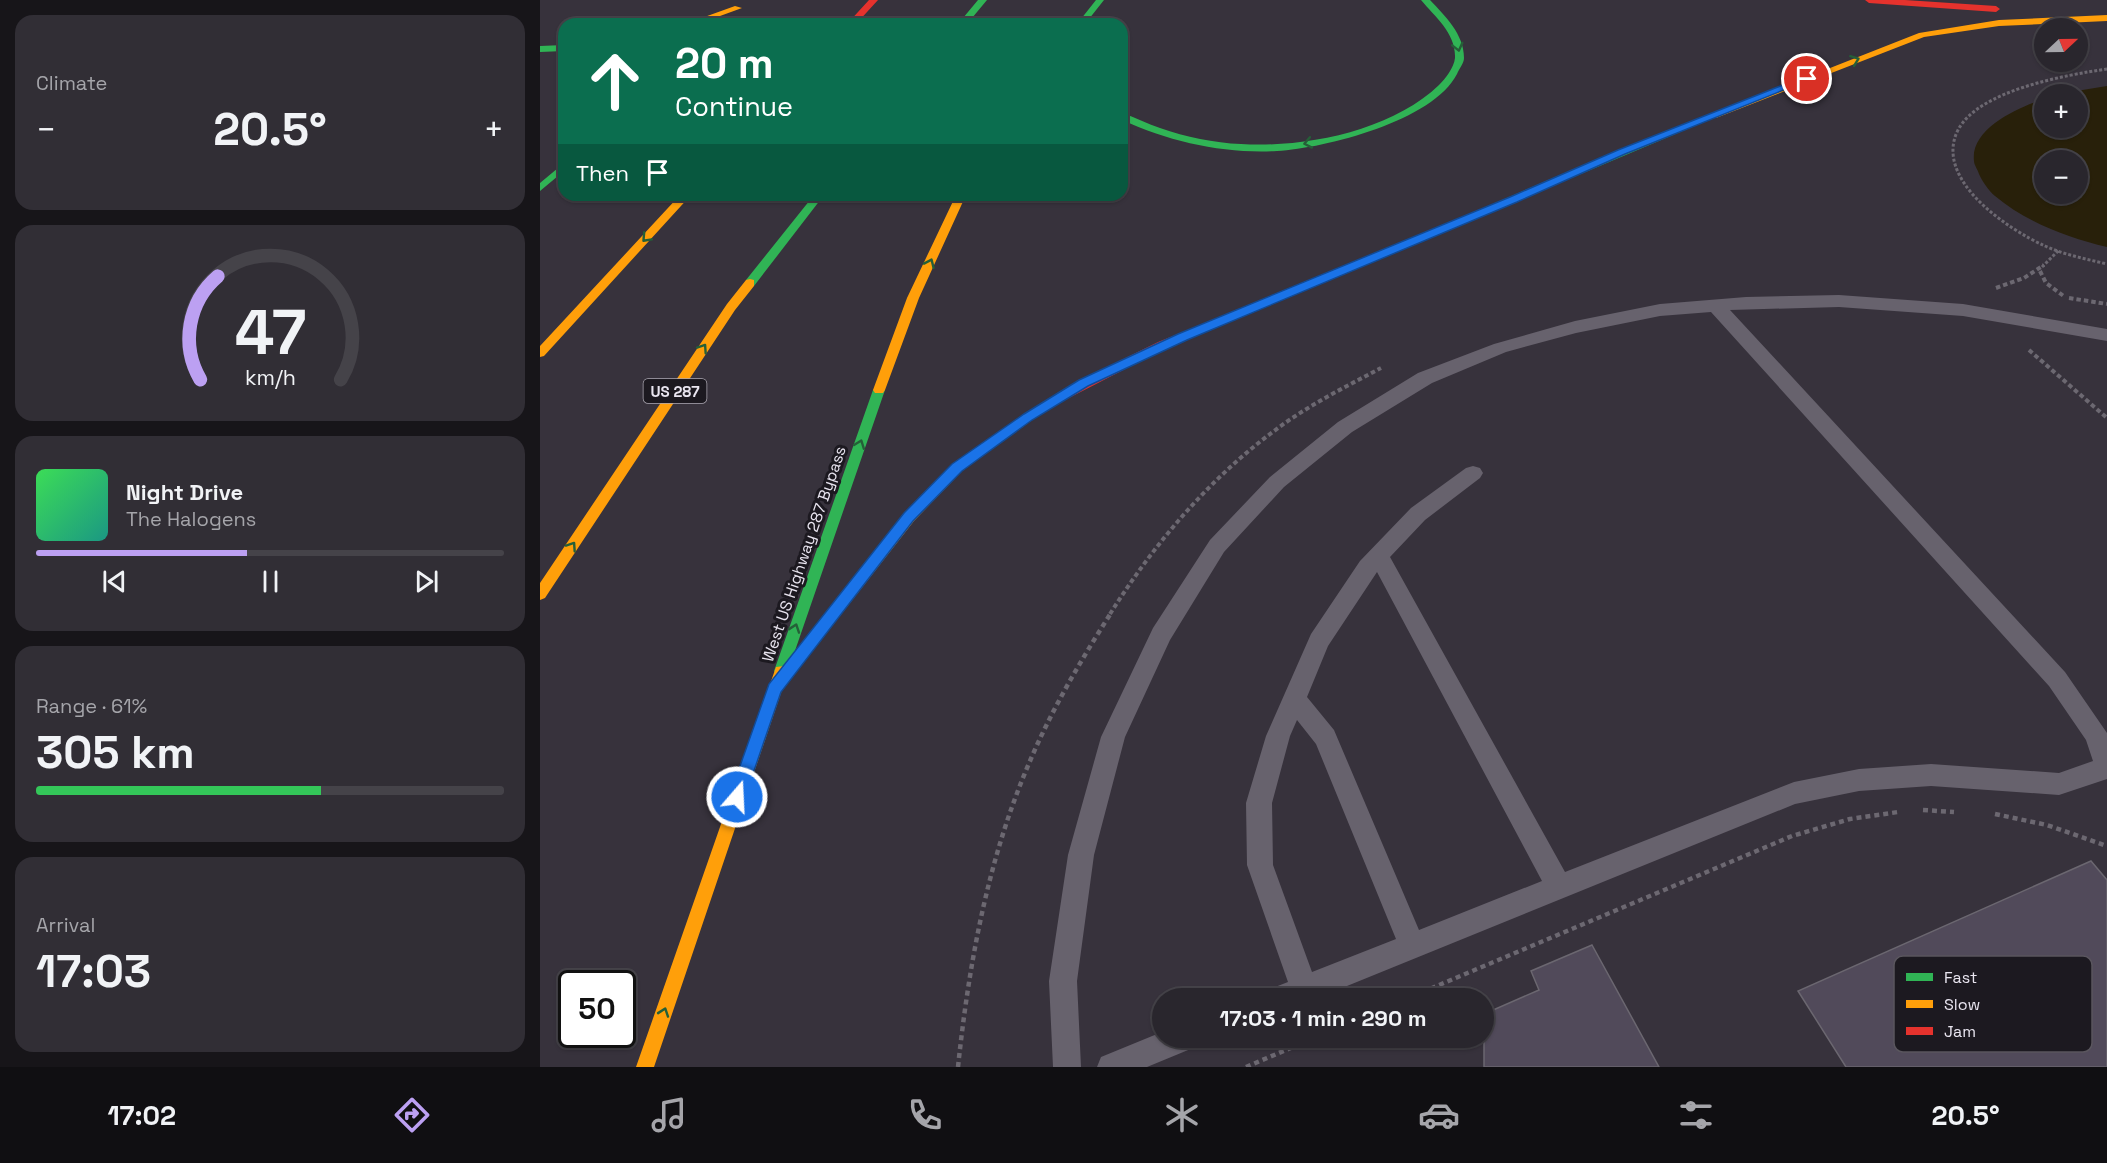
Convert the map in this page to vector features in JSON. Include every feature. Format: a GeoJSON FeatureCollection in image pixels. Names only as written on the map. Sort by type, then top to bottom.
{"type":"FeatureCollection","features":[{"type":"Feature","properties":{"kind":"main road"},"geometry":{"type":"LineString","coordinates":[[857,18],[874,0]]}},
{"type":"Feature","properties":{"kind":"main road"},"geometry":{"type":"LineString","coordinates":[[967,18],[983,0]]}},
{"type":"Feature","properties":{"kind":"main road"},"geometry":{"type":"LineString","coordinates":[[1086,18],[1100,0]]}},
{"type":"Feature","properties":{"kind":"main road"},"geometry":{"type":"LineString","coordinates":[[1097,18],[1100,0]]}},
{"type":"Feature","properties":{"kind":"main road"},"geometry":{"type":"LineString","coordinates":[[1128,119],[1145,127],[1180,136],[1250,147],[1278,148],[1307,144],[1390,122],[1421,106],[1447,84],[1461,59],[1449,24],[1425,0]]}},
{"type":"Feature","properties":{"kind":"main road"},"geometry":{"type":"LineString","coordinates":[[1869,0],[2107,17]]}},
{"type":"Feature","properties":{"kind":"main road"},"geometry":{"type":"LineString","coordinates":[[705,18],[743,4]]}},
{"type":"Feature","properties":{"kind":"main road"},"geometry":{"type":"LineString","coordinates":[[727,18],[743,4]]}},
{"type":"Feature","properties":{"kind":"main road"},"geometry":{"type":"LineString","coordinates":[[774,689],[909,517],[957,468],[1028,417],[1084,383],[1183,337],[1622,152],[1922,35],[1999,23],[2107,17]]}},
{"type":"Feature","properties":{"kind":"main road"},"geometry":{"type":"LineString","coordinates":[[540,49],[558,48]]}},
{"type":"Feature","properties":{"kind":"main road"},"geometry":{"type":"LineString","coordinates":[[540,188],[558,172]]}},
{"type":"Feature","properties":{"kind":"main road"},"geometry":{"type":"LineString","coordinates":[[540,353],[680,201]]}},
{"type":"Feature","properties":{"kind":"main road","name":"US 287"},"geometry":{"type":"LineString","coordinates":[[540,594],[731,307],[814,201]]}},
{"type":"Feature","properties":{"kind":"main road","name":"West US Highway 287 Bypass"},"geometry":{"type":"LineString","coordinates":[[645,1067],[839,500],[913,298],[959,201]]}},
{"type":"Feature","properties":{"kind":"lane"},"geometry":{"type":"LineString","coordinates":[[1067,1067],[1063,981],[1077,878],[1081,855],[1113,737],[1161,635],[1218,546],[1276,483],[1345,427],[1425,378],[1500,348],[1575,327],[1660,310],[1715,305],[1839,301],[1963,310],[2107,335]]}},
{"type":"Feature","properties":{"kind":"lane"},"geometry":{"type":"LineString","coordinates":[[1307,988],[1703,828],[1804,791],[1859,780],[1930,775],[2059,784],[2107,767],[2096,735],[2057,679],[1715,305]]}},
{"type":"Feature","properties":{"kind":"lane"},"geometry":{"type":"LineString","coordinates":[[1304,988],[1260,865],[1259,804],[1278,736],[1319,641],[1368,567],[1418,514],[1473,473]]}},
{"type":"Feature","properties":{"kind":"lane"},"geometry":{"type":"LineString","coordinates":[[1379,556],[1559,887]]}},
{"type":"Feature","properties":{"kind":"lane"},"geometry":{"type":"LineString","coordinates":[[1294,699],[1325,738],[1412,946]]}},
{"type":"Feature","properties":{"kind":"lane"},"geometry":{"type":"LineString","coordinates":[[1111,1067],[1158,1048]]}},
{"type":"Feature","properties":{"kind":"path"},"geometry":{"type":"LineString","coordinates":[[2107,69],[2058,77],[1997,99],[1970,116],[1958,132],[1952,148],[1956,170],[1968,189],[2002,219],[2045,246],[2107,264]]}},
{"type":"Feature","properties":{"kind":"path"},"geometry":{"type":"LineString","coordinates":[[1992,289],[2022,280],[2040,270],[2059,250]]}},
{"type":"Feature","properties":{"kind":"path"},"geometry":{"type":"LineString","coordinates":[[2040,270],[2042,279],[2048,286],[2065,297]]}},
{"type":"Feature","properties":{"kind":"path"},"geometry":{"type":"LineString","coordinates":[[2023,345],[2107,418]]}},
{"type":"Feature","properties":{"kind":"path"},"geometry":{"type":"LineString","coordinates":[[1912,810],[1956,812]]}},
{"type":"Feature","properties":{"kind":"path"},"geometry":{"type":"LineString","coordinates":[[1432,988],[1792,836],[1850,819],[1901,811]]}},
{"type":"Feature","properties":{"kind":"path"},"geometry":{"type":"LineString","coordinates":[[1989,813],[2047,825],[2107,846]]}},
{"type":"Feature","properties":{"kind":"path"},"geometry":{"type":"LineString","coordinates":[[1246,1067],[1291,1048]]}},
{"type":"Feature","properties":{"kind":"shaded area"},"geometry":{"type":"Polygon","coordinates":[[[2107,86],[2107,247],[2063,234],[2020,214],[1995,196],[1982,180],[1974,161],[1975,149],[1980,139],[1998,121],[2034,103],[2034,138],[2088,138],[2088,89],[2107,86]]]}},
{"type":"Feature","properties":{"kind":"building"},"geometry":{"type":"Polygon","coordinates":[[[2091,861],[2107,880],[2107,1067],[1846,1067],[1798,991],[2091,861]]]}},
{"type":"Feature","properties":{"kind":"building"},"geometry":{"type":"Polygon","coordinates":[[[1592,945],[1659,1067],[1484,1067],[1484,1048],[1494,1048],[1494,1010],[1539,990],[1531,971],[1592,945]]]}},
{"type":"Feature","properties":{"kind":"traffic: fast"},"geometry":{"type":"LineString","coordinates":[[967,18],[983,0]]}},
{"type":"Feature","properties":{"kind":"traffic: fast"},"geometry":{"type":"LineString","coordinates":[[1086,18],[1100,0]]}},
{"type":"Feature","properties":{"kind":"traffic: fast"},"geometry":{"type":"LineString","coordinates":[[1128,119],[1178,137],[1218,145],[1258,148],[1298,146],[1324,141],[1381,124],[1408,112],[1432,97],[1449,80],[1459,61],[1455,40],[1449,27],[1425,0]]}},
{"type":"Feature","properties":{"kind":"traffic: fast"},"geometry":{"type":"LineString","coordinates":[[540,49],[558,48]]}},
{"type":"Feature","properties":{"kind":"traffic: fast"},"geometry":{"type":"LineString","coordinates":[[1340,272],[1621,152],[1713,116]]}},
{"type":"Feature","properties":{"kind":"traffic: fast"},"geometry":{"type":"LineString","coordinates":[[540,188],[558,172]]}},
{"type":"Feature","properties":{"kind":"traffic: fast"},"geometry":{"type":"LineString","coordinates":[[750,283],[814,201]]}},
{"type":"Feature","properties":{"kind":"traffic: fast"},"geometry":{"type":"LineString","coordinates":[[781,671],[879,390]]}},
{"type":"Feature","properties":{"kind":"traffic: slow"},"geometry":{"type":"LineString","coordinates":[[707,18],[738,8]]}},
{"type":"Feature","properties":{"kind":"traffic: slow"},"geometry":{"type":"LineString","coordinates":[[1713,116],[1922,35],[1999,23],[2107,18]]}},
{"type":"Feature","properties":{"kind":"traffic: slow"},"geometry":{"type":"LineString","coordinates":[[540,353],[680,201]]}},
{"type":"Feature","properties":{"kind":"traffic: slow"},"geometry":{"type":"LineString","coordinates":[[879,390],[913,298],[958,201]]}},
{"type":"Feature","properties":{"kind":"traffic: slow"},"geometry":{"type":"LineString","coordinates":[[540,594],[731,307],[750,283]]}},
{"type":"Feature","properties":{"kind":"traffic: slow"},"geometry":{"type":"LineString","coordinates":[[774,689],[909,517],[957,468],[1028,417],[1061,397]]}},
{"type":"Feature","properties":{"kind":"traffic: slow"},"geometry":{"type":"LineString","coordinates":[[645,1067],[781,671]]}},
{"type":"Feature","properties":{"kind":"traffic: jam"},"geometry":{"type":"LineString","coordinates":[[857,18],[874,0]]}},
{"type":"Feature","properties":{"kind":"traffic: jam"},"geometry":{"type":"LineString","coordinates":[[1869,0],[1996,9]]}},
{"type":"Feature","properties":{"kind":"traffic: jam"},"geometry":{"type":"LineString","coordinates":[[1061,397],[1162,345],[1340,272]]}},
{"type":"Feature","properties":{"kind":"route"},"geometry":{"type":"LineString","coordinates":[[737,797],[774,689],[909,517],[957,468],[1028,417],[1084,383],[1183,337],[1514,200],[1622,152],[1807,79]]}}]}
